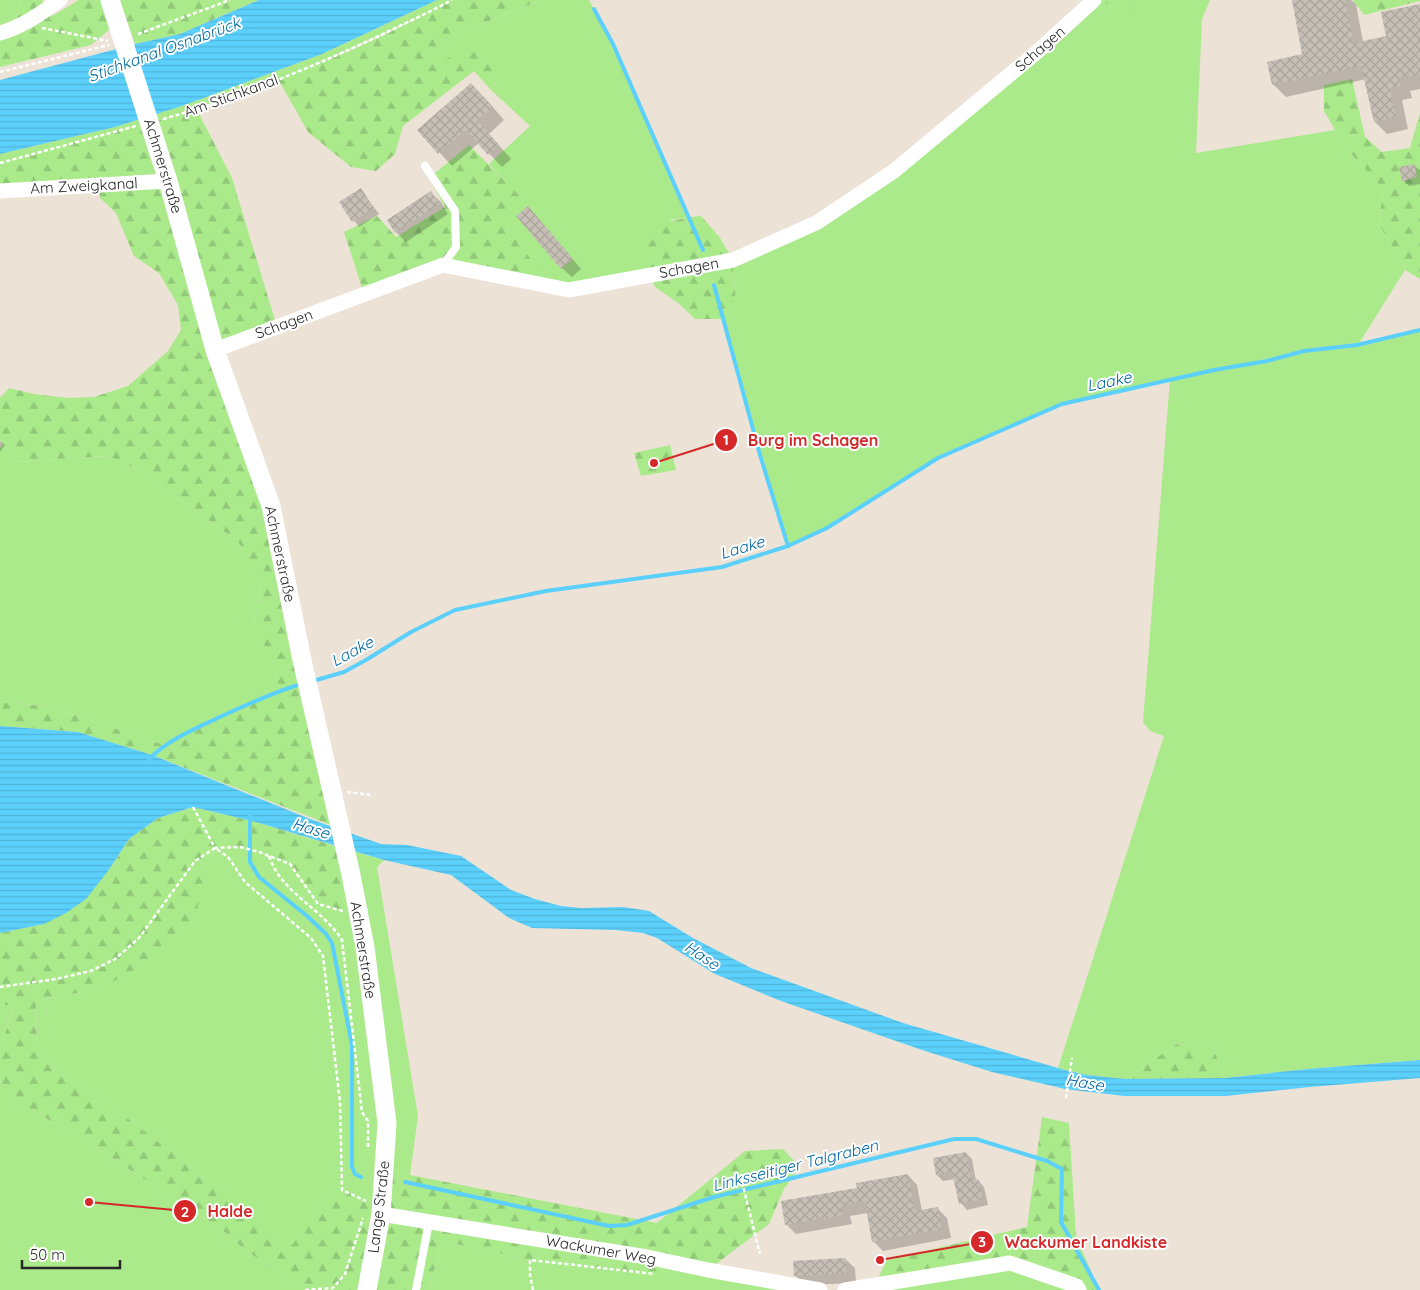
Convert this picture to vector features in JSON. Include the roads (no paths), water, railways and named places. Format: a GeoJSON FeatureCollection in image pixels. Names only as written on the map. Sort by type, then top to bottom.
{"type":"FeatureCollection","features":[{"type":"Feature","properties":{"kind":"street","name":"Achmerstraße"},"geometry":{"type":"LineString","coordinates":[[110,0],[152,125],[216,350],[271,506],[302,660],[334,796],[365,947],[387,1123]]}},
{"type":"Feature","properties":{"kind":"street","name":"Schagen"},"geometry":{"type":"LineString","coordinates":[[216,350],[443,265],[569,290],[733,260],[816,224],[894,171],[1037,52],[1094,0]]}},
{"type":"Feature","properties":{"kind":"street"},"geometry":{"type":"LineString","coordinates":[[0,33],[11,30],[30,20],[58,1]]}},
{"type":"Feature","properties":{"kind":"street","name":"Am Zweigkanal"},"geometry":{"type":"LineString","coordinates":[[0,191],[168,181]]}},
{"type":"Feature","properties":{"kind":"street","name":"Lange Straße"},"geometry":{"type":"LineString","coordinates":[[368,1290],[372,1215],[387,1123]]}},
{"type":"Feature","properties":{"kind":"street","name":"Wackumer Weg"},"geometry":{"type":"LineString","coordinates":[[372,1215],[647,1256],[708,1270],[820,1290]]}},
{"type":"Feature","properties":{"kind":"street"},"geometry":{"type":"LineString","coordinates":[[845,1290],[1010,1263],[1077,1286],[1080,1290]]}},
{"type":"Feature","properties":{"kind":"lane"},"geometry":{"type":"LineString","coordinates":[[424,166],[454,211],[456,247],[443,265]]}},
{"type":"Feature","properties":{"kind":"lane"},"geometry":{"type":"LineString","coordinates":[[416,1290],[429,1222]]}},
{"type":"Feature","properties":{"kind":"water","name":"Stichkanal Osnabrück"},"geometry":{"type":"Polygon","coordinates":[[[259,0],[437,0],[322,54],[182,106],[115,127],[0,154],[0,80],[180,34],[259,0]]]}},
{"type":"Feature","properties":{"kind":"water","name":"Hase"},"geometry":{"type":"Polygon","coordinates":[[[0,726],[78,732],[152,755],[310,819],[381,844],[407,845],[461,856],[511,890],[535,899],[561,906],[581,908],[623,907],[649,911],[693,938],[751,968],[903,1023],[1065,1070],[1086,1075],[1125,1079],[1225,1078],[1420,1060],[1420,1078],[1226,1096],[1124,1096],[1065,1089],[992,1072],[781,1001],[715,974],[657,938],[643,933],[615,930],[532,928],[509,918],[451,875],[384,860],[252,821],[193,807],[158,818],[129,839],[108,871],[86,899],[66,913],[44,924],[0,933],[0,726]]]}},
{"type":"Feature","properties":{"kind":"waterway"},"geometry":{"type":"LineString","coordinates":[[594,9],[613,44],[703,250]]}},
{"type":"Feature","properties":{"kind":"waterway"},"geometry":{"type":"LineString","coordinates":[[714,285],[760,455],[788,546]]}},
{"type":"Feature","properties":{"kind":"waterway","name":"Laake"},"geometry":{"type":"LineString","coordinates":[[313,681],[344,672],[411,632],[455,610],[546,591],[722,567],[788,546],[827,528],[938,458],[1062,404],[1214,370],[1267,361],[1304,351],[1357,345],[1420,330]]}},
{"type":"Feature","properties":{"kind":"waterway","name":"Laake"},"geometry":{"type":"LineString","coordinates":[[149,759],[174,740],[193,730],[261,699],[301,684]]}},
{"type":"Feature","properties":{"kind":"waterway"},"geometry":{"type":"LineString","coordinates":[[250,816],[250,862],[259,877],[307,916],[326,934],[332,943],[352,1045],[352,1167],[355,1174],[361,1177]]}},
{"type":"Feature","properties":{"kind":"waterway","name":"Linksseitiger Talgraben"},"geometry":{"type":"LineString","coordinates":[[405,1182],[609,1226],[627,1225],[714,1197],[954,1139],[976,1139],[1047,1161],[1062,1169],[1061,1222],[1099,1290]]}},
{"type":"Feature","properties":{"kind":"place","name":"Burg im Schagen"},"geometry":{"type":"Point","coordinates":[654,463]}},
{"type":"Feature","properties":{"kind":"place","name":"Halde"},"geometry":{"type":"Point","coordinates":[89,1202]}},
{"type":"Feature","properties":{"kind":"place","name":"Wackumer Landkiste"},"geometry":{"type":"Point","coordinates":[880,1260]}}]}
